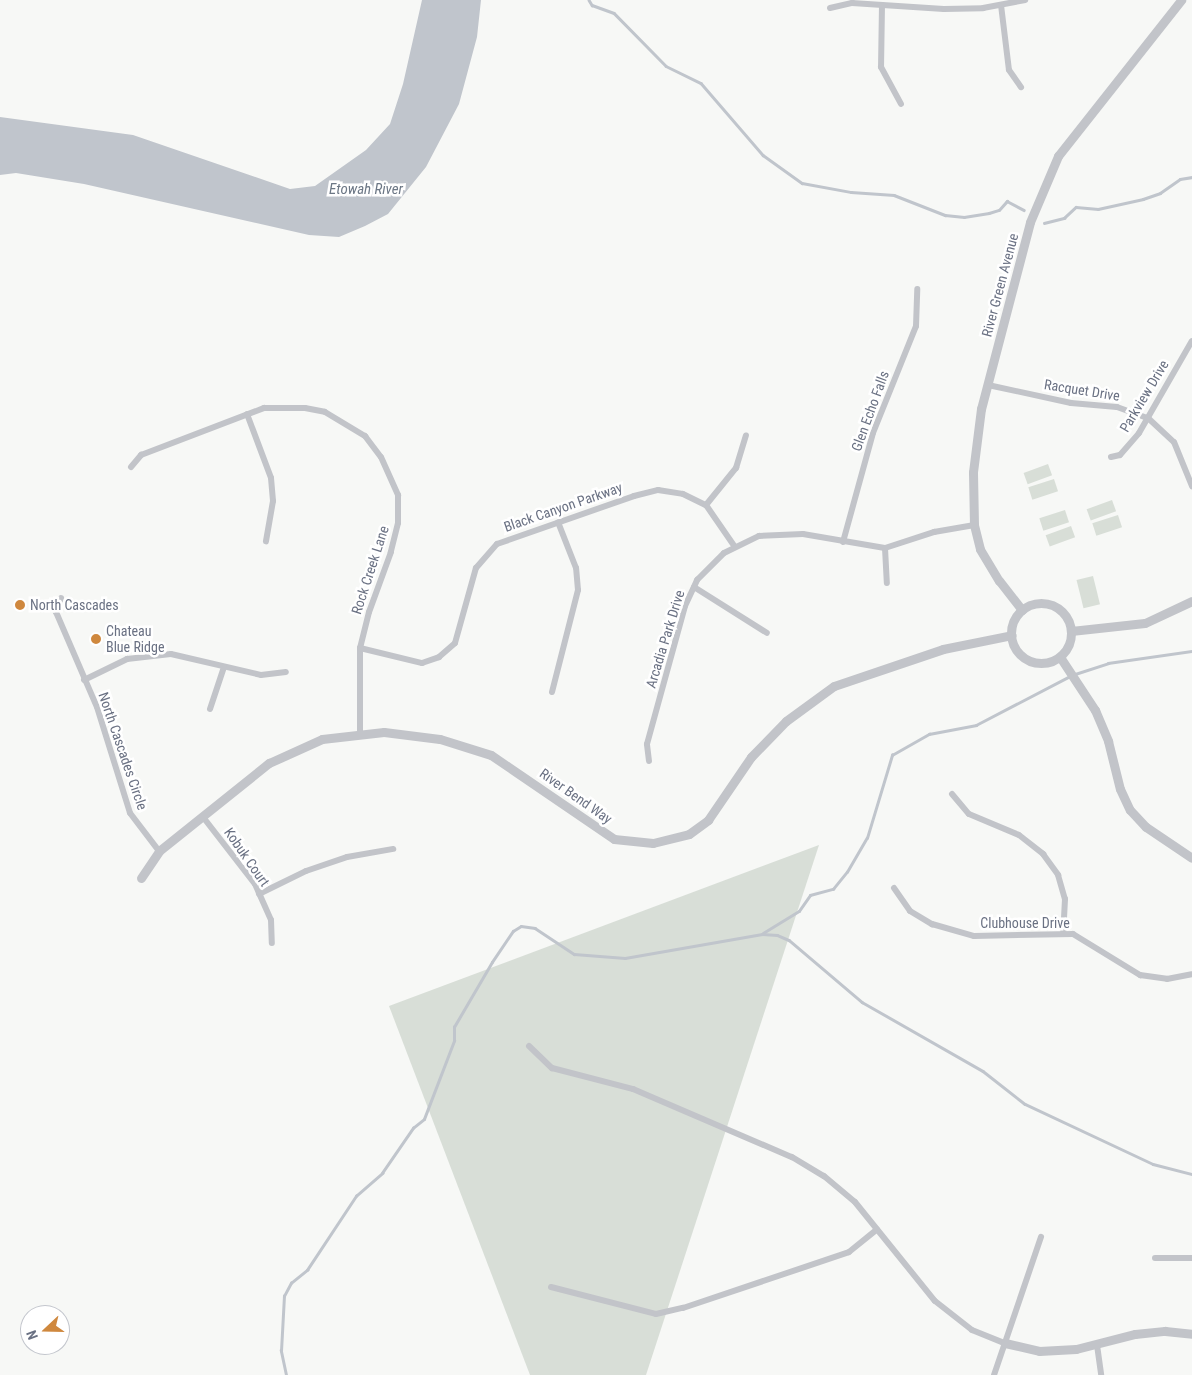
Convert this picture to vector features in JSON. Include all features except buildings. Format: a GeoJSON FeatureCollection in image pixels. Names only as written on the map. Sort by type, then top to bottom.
{"type":"FeatureCollection","features":[{"type":"Feature","properties":{"kind":"street"},"geometry":{"type":"LineString","coordinates":[[830,8],[852,3],[944,10],[1001,5],[1026,0]]}},
{"type":"Feature","properties":{"kind":"street","name":"River Green Avenue"},"geometry":{"type":"LineString","coordinates":[[1022,610],[998,581],[980,549],[974,526],[974,472],[988,385],[1030,222],[1058,156],[1181,0]]}},
{"type":"Feature","properties":{"kind":"street"},"geometry":{"type":"LineString","coordinates":[[882,5],[881,67],[901,104]]}},
{"type":"Feature","properties":{"kind":"street"},"geometry":{"type":"LineString","coordinates":[[1001,5],[1009,70],[1021,87]]}},
{"type":"Feature","properties":{"kind":"street","name":"Glen Echo Falls"},"geometry":{"type":"LineString","coordinates":[[843,542],[873,433],[916,326],[917,288]]}},
{"type":"Feature","properties":{"kind":"street","name":"Parkview Drive"},"geometry":{"type":"LineString","coordinates":[[1111,457],[1120,455],[1148,418],[1192,341]]}},
{"type":"Feature","properties":{"kind":"street","name":"Racquet Drive"},"geometry":{"type":"LineString","coordinates":[[988,385],[1071,403],[1117,407],[1148,418],[1174,442],[1192,486]]}},
{"type":"Feature","properties":{"kind":"street","name":"Rock Creek Lane"},"geometry":{"type":"LineString","coordinates":[[131,467],[140,455],[264,408],[305,408],[324,412],[365,436],[390,475],[398,495],[398,523],[360,648],[360,735]]}},
{"type":"Feature","properties":{"kind":"street"},"geometry":{"type":"LineString","coordinates":[[248,414],[271,478],[273,501],[266,541]]}},
{"type":"Feature","properties":{"kind":"street"},"geometry":{"type":"LineString","coordinates":[[706,505],[736,468],[746,436]]}},
{"type":"Feature","properties":{"kind":"street","name":"Black Canyon Parkway"},"geometry":{"type":"LineString","coordinates":[[360,648],[422,663],[439,657],[455,643],[476,568],[497,544],[658,490],[683,494],[706,505],[735,547]]}},
{"type":"Feature","properties":{"kind":"street"},"geometry":{"type":"LineString","coordinates":[[552,692],[578,590],[576,568],[558,522]]}},
{"type":"Feature","properties":{"kind":"street","name":"Arcadia Park Drive"},"geometry":{"type":"LineString","coordinates":[[649,761],[648,744],[685,606],[694,586],[724,553],[759,536],[803,534],[884,548],[934,532],[974,526]]}},
{"type":"Feature","properties":{"kind":"street"},"geometry":{"type":"LineString","coordinates":[[884,548],[887,583]]}},
{"type":"Feature","properties":{"kind":"street"},"geometry":{"type":"LineString","coordinates":[[694,586],[768,633]]}},
{"type":"Feature","properties":{"kind":"street","name":"North Cascades Circle"},"geometry":{"type":"LineString","coordinates":[[61,598],[56,612],[97,707],[130,813],[159,851]]}},
{"type":"Feature","properties":{"kind":"street"},"geometry":{"type":"LineString","coordinates":[[1072,631],[1145,623],[1192,601]]}},
{"type":"Feature","properties":{"kind":"street"},"geometry":{"type":"LineString","coordinates":[[1040,603],[1057,608],[1064,614],[1072,631],[1071,641],[1060,657],[1043,663],[1025,658],[1014,644],[1012,626],[1022,610],[1040,603]]}},
{"type":"Feature","properties":{"kind":"street","name":"River Bend Way"},"geometry":{"type":"LineString","coordinates":[[141,878],[159,851],[269,763],[322,739],[384,732],[440,739],[490,755],[614,839],[653,843],[688,834],[708,820],[751,757],[786,721],[834,686],[943,649],[1012,636]]}},
{"type":"Feature","properties":{"kind":"street"},"geometry":{"type":"LineString","coordinates":[[84,680],[127,659],[171,654],[260,676],[286,672]]}},
{"type":"Feature","properties":{"kind":"street"},"geometry":{"type":"LineString","coordinates":[[1060,657],[1095,710],[1108,742],[1120,789],[1130,810],[1146,826],[1192,858]]}},
{"type":"Feature","properties":{"kind":"street"},"geometry":{"type":"LineString","coordinates":[[210,709],[224,667]]}},
{"type":"Feature","properties":{"kind":"street"},"geometry":{"type":"LineString","coordinates":[[952,794],[969,814],[1019,835],[1043,854],[1058,875],[1065,899],[1063,934]]}},
{"type":"Feature","properties":{"kind":"street","name":"Kobuk Court"},"geometry":{"type":"LineString","coordinates":[[202,817],[259,894],[271,920],[272,943]]}},
{"type":"Feature","properties":{"kind":"street"},"geometry":{"type":"LineString","coordinates":[[259,894],[314,868],[347,857],[393,849]]}},
{"type":"Feature","properties":{"kind":"street","name":"Clubhouse Drive"},"geometry":{"type":"LineString","coordinates":[[894,888],[910,911],[932,924],[965,934],[1008,937],[1073,934],[1097,946],[1140,975],[1167,979],[1192,974]]}},
{"type":"Feature","properties":{"kind":"street"},"geometry":{"type":"LineString","coordinates":[[529,1046],[552,1068],[633,1089],[792,1156],[824,1176],[855,1202],[935,1301],[972,1330],[1005,1343],[1039,1351],[1096,1345],[1135,1334],[1165,1331],[1192,1334]]}},
{"type":"Feature","properties":{"kind":"street"},"geometry":{"type":"LineString","coordinates":[[551,1287],[656,1314],[682,1308],[849,1252],[877,1229]]}},
{"type":"Feature","properties":{"kind":"street"},"geometry":{"type":"LineString","coordinates":[[994,1375],[1041,1237]]}},
{"type":"Feature","properties":{"kind":"street"},"geometry":{"type":"LineString","coordinates":[[1155,1258],[1192,1258]]}},
{"type":"Feature","properties":{"kind":"street"},"geometry":{"type":"LineString","coordinates":[[1096,1345],[1101,1375]]}},
{"type":"Feature","properties":{"kind":"shaded area"},"geometry":{"type":"Polygon","coordinates":[[[1048,464],[1052,475],[1028,484],[1024,473],[1048,464]]]}},
{"type":"Feature","properties":{"kind":"shaded area"},"geometry":{"type":"Polygon","coordinates":[[[1054,479],[1058,491],[1032,500],[1028,487],[1054,479]]]}},
{"type":"Feature","properties":{"kind":"shaded area"},"geometry":{"type":"Polygon","coordinates":[[[1112,500],[1116,511],[1091,521],[1087,509],[1112,500]]]}},
{"type":"Feature","properties":{"kind":"shaded area"},"geometry":{"type":"Polygon","coordinates":[[[1065,510],[1069,522],[1043,531],[1039,518],[1065,510]]]}},
{"type":"Feature","properties":{"kind":"shaded area"},"geometry":{"type":"Polygon","coordinates":[[[1118,515],[1122,527],[1096,536],[1092,523],[1118,515]]]}},
{"type":"Feature","properties":{"kind":"shaded area"},"geometry":{"type":"Polygon","coordinates":[[[1071,526],[1075,537],[1050,547],[1046,535],[1071,526]]]}},
{"type":"Feature","properties":{"kind":"shaded area"},"geometry":{"type":"Polygon","coordinates":[[[1093,576],[1100,604],[1084,608],[1077,580],[1093,576]]]}},
{"type":"Feature","properties":{"kind":"shaded area"},"geometry":{"type":"Polygon","coordinates":[[[819,845],[646,1375],[530,1375],[389,1006],[819,845]]]}},
{"type":"Feature","properties":{"kind":"water","name":"Etowah River"},"geometry":{"type":"Polygon","coordinates":[[[422,0],[481,0],[477,37],[459,104],[426,167],[388,214],[339,237],[309,235],[84,184],[16,173],[0,175],[0,117],[133,135],[290,189],[315,186],[366,150],[390,124],[403,84],[422,0]]]}},
{"type":"Feature","properties":{"kind":"waterway"},"geometry":{"type":"LineString","coordinates":[[589,0],[592,5],[614,13],[666,66],[701,83],[763,155],[802,183],[851,192],[894,195],[945,215],[964,217],[989,213],[999,210],[1007,201],[1024,210]]}},
{"type":"Feature","properties":{"kind":"waterway"},"geometry":{"type":"LineString","coordinates":[[1044,223],[1064,218],[1076,207],[1098,209],[1143,199],[1160,193],[1180,179],[1192,177]]}},
{"type":"Feature","properties":{"kind":"waterway"},"geometry":{"type":"LineString","coordinates":[[763,933],[799,911],[810,895],[833,889],[847,872],[867,838],[892,755],[929,734],[976,725],[1072,675],[1108,663],[1192,651]]}},
{"type":"Feature","properties":{"kind":"waterway"},"geometry":{"type":"LineString","coordinates":[[286,1375],[281,1351],[284,1296],[291,1283],[307,1270],[356,1196],[382,1173],[413,1128],[424,1119],[454,1041],[454,1027],[492,962],[513,931],[521,926],[535,928],[574,954],[625,958],[762,934],[777,935],[789,940],[862,1002],[983,1071],[1025,1104],[1153,1164],[1192,1174]]}},
{"type":"Feature","properties":{"kind":"place","name":"North Cascades"},"geometry":{"type":"Point","coordinates":[20,605]}},
{"type":"Feature","properties":{"kind":"place","name":"Chateau Blue Ridge"},"geometry":{"type":"Point","coordinates":[96,639]}}]}
